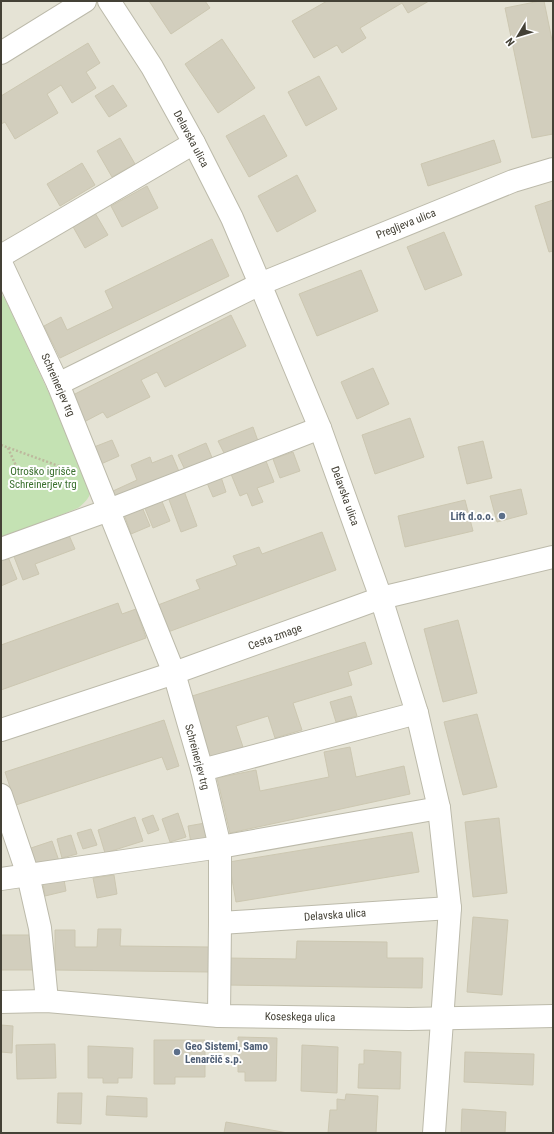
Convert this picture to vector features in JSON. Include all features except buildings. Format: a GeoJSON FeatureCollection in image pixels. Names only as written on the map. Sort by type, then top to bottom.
{"type":"FeatureCollection","features":[{"type":"Feature","properties":{"kind":"street"},"geometry":{"type":"LineString","coordinates":[[1,53],[85,1]]}},
{"type":"Feature","properties":{"kind":"street","name":"Delavska ulica"},"geometry":{"type":"LineString","coordinates":[[109,1],[152,67],[194,143],[232,218],[320,428],[381,598],[417,713],[439,808],[450,908],[434,1133]]}},
{"type":"Feature","properties":{"kind":"street"},"geometry":{"type":"LineString","coordinates":[[1,256],[194,143]]}},
{"type":"Feature","properties":{"kind":"street","name":"Pregljeva ulica"},"geometry":{"type":"LineString","coordinates":[[260,284],[513,181],[553,169]]}},
{"type":"Feature","properties":{"kind":"street","name":"Schreinerjev trg"},"geometry":{"type":"LineString","coordinates":[[1,263],[58,384],[174,673],[202,770],[220,847],[219,1016]]}},
{"type":"Feature","properties":{"kind":"street"},"geometry":{"type":"LineString","coordinates":[[58,384],[260,284]]}},
{"type":"Feature","properties":{"kind":"street"},"geometry":{"type":"LineString","coordinates":[[1,549],[109,510],[320,428]]}},
{"type":"Feature","properties":{"kind":"street","name":"Cesta zmage"},"geometry":{"type":"LineString","coordinates":[[1,730],[174,673],[381,598],[553,557]]}},
{"type":"Feature","properties":{"kind":"street"},"geometry":{"type":"LineString","coordinates":[[202,770],[417,713]]}},
{"type":"Feature","properties":{"kind":"street"},"geometry":{"type":"LineString","coordinates":[[1,796],[28,875],[40,928],[47,1002]]}},
{"type":"Feature","properties":{"kind":"street"},"geometry":{"type":"LineString","coordinates":[[1,879],[220,847],[439,808]]}},
{"type":"Feature","properties":{"kind":"street","name":"Delavska ulica"},"geometry":{"type":"LineString","coordinates":[[220,923],[450,908]]}},
{"type":"Feature","properties":{"kind":"street","name":"Koseskega ulica"},"geometry":{"type":"LineString","coordinates":[[1,1002],[47,1002],[219,1016],[409,1019],[476,1019],[553,1016]]}},
{"type":"Feature","properties":{"kind":"path"},"geometry":{"type":"LineString","coordinates":[[1,445],[97,480]]}},
{"type":"Feature","properties":{"kind":"path"},"geometry":{"type":"LineString","coordinates":[[7,448],[25,486]]}},
{"type":"Feature","properties":{"kind":"shaded area"},"geometry":{"type":"Polygon","coordinates":[[[1,1],[553,1],[553,1133],[1,1133],[1,1]]]}},
{"type":"Feature","properties":{"kind":"green space","name":"Otroško igrišče Schreinerjev trg"},"geometry":{"type":"Polygon","coordinates":[[[1,293],[90,481],[91,490],[85,502],[78,508],[1,539],[1,293]]]}},
{"type":"Feature","properties":{"kind":"place","name":"Lift d.o.o."},"geometry":{"type":"Point","coordinates":[502,516]}},
{"type":"Feature","properties":{"kind":"place","name":"Geo Sistemi, Samo Lenarčič s.p."},"geometry":{"type":"Point","coordinates":[177,1052]}}]}
